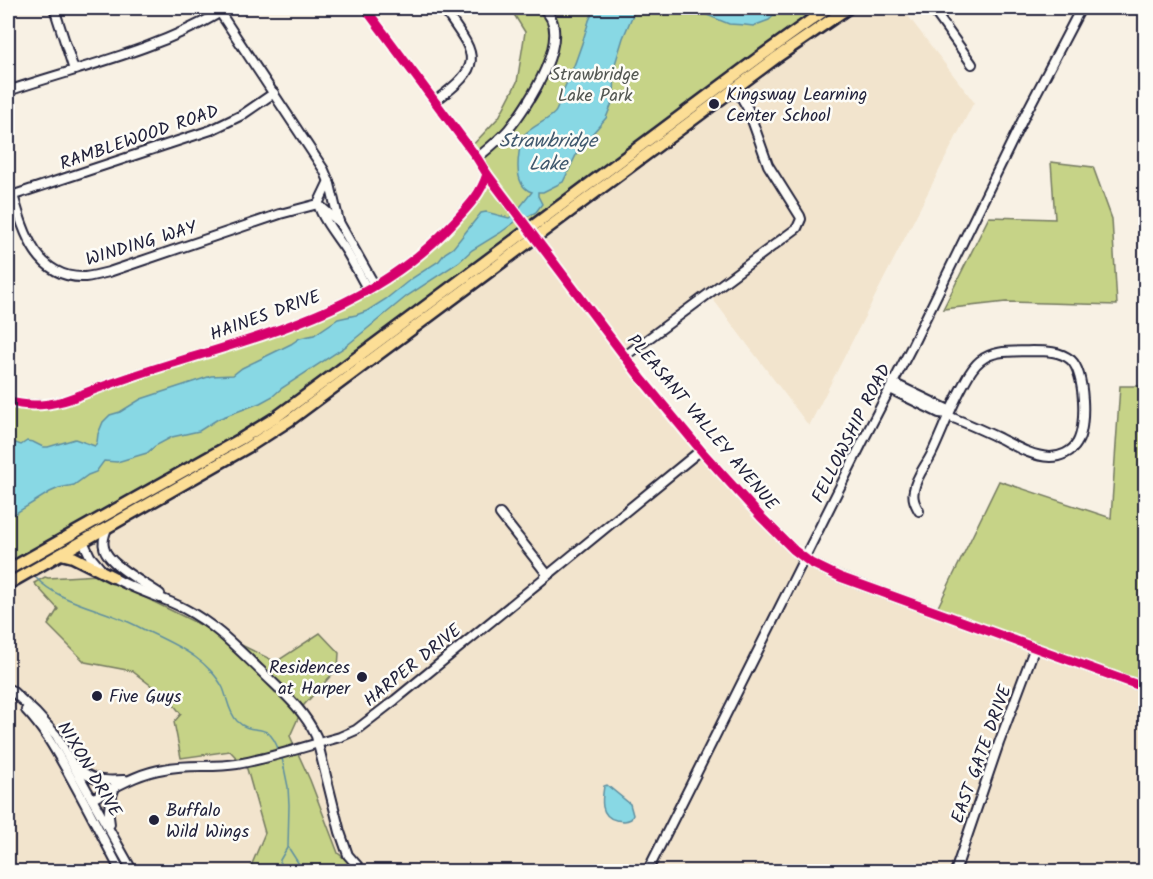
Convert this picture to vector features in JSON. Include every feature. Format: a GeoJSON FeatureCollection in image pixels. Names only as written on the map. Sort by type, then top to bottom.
{"type":"FeatureCollection","features":[{"type":"Feature","properties":{"kind":"highway"},"geometry":{"type":"LineString","coordinates":[[8,570],[241,439],[274,418],[828,8]]}},
{"type":"Feature","properties":{"kind":"highway"},"geometry":{"type":"LineString","coordinates":[[8,584],[248,447],[290,420],[529,229],[736,88],[848,8]]}},
{"type":"Feature","properties":{"kind":"highway"},"geometry":{"type":"LineString","coordinates":[[83,541],[89,530],[118,507]]}},
{"type":"Feature","properties":{"kind":"highway"},"geometry":{"type":"LineString","coordinates":[[61,554],[73,557],[113,577]]}},
{"type":"Feature","properties":{"kind":"street"},"geometry":{"type":"LineString","coordinates":[[54,8],[74,70]]}},
{"type":"Feature","properties":{"kind":"street"},"geometry":{"type":"LineString","coordinates":[[435,101],[462,79],[470,67],[471,60],[471,53],[465,40],[443,8]]}},
{"type":"Feature","properties":{"kind":"street"},"geometry":{"type":"LineString","coordinates":[[477,158],[499,140],[511,126],[539,82],[551,51],[554,26],[547,11],[542,8]]}},
{"type":"Feature","properties":{"kind":"street"},"geometry":{"type":"LineString","coordinates":[[932,8],[972,64]]}},
{"type":"Feature","properties":{"kind":"street","name":"FELLOWSHIP ROAD"},"geometry":{"type":"LineString","coordinates":[[647,872],[1025,115],[1081,8]]}},
{"type":"Feature","properties":{"kind":"street","name":"PLEASANT VALLEY AVENUE"},"geometry":{"type":"LineString","coordinates":[[369,9],[487,174],[665,408],[761,517],[804,559],[840,577],[1146,688]]}},
{"type":"Feature","properties":{"kind":"street"},"geometry":{"type":"LineString","coordinates":[[8,91],[169,38],[186,31],[219,10],[320,163],[328,181],[339,222],[371,288]]}},
{"type":"Feature","properties":{"kind":"street"},"geometry":{"type":"LineString","coordinates":[[625,356],[797,228],[801,219],[768,165],[748,108],[736,88]]}},
{"type":"Feature","properties":{"kind":"street","name":"RAMBLEWOOD ROAD"},"geometry":{"type":"LineString","coordinates":[[10,196],[211,130],[248,111],[274,93]]}},
{"type":"Feature","properties":{"kind":"street","name":"HAINES DRIVE"},"geometry":{"type":"LineString","coordinates":[[8,401],[22,405],[39,405],[70,399],[310,319],[371,288],[408,265],[434,243],[475,200],[487,174]]}},
{"type":"Feature","properties":{"kind":"street"},"geometry":{"type":"LineString","coordinates":[[318,204],[328,181]]}},
{"type":"Feature","properties":{"kind":"street","name":"WINDING WAY"},"geometry":{"type":"LineString","coordinates":[[10,196],[29,243],[37,255],[54,269],[68,275],[84,277],[109,272],[280,214],[318,204]]}},
{"type":"Feature","properties":{"kind":"street"},"geometry":{"type":"LineString","coordinates":[[318,204],[371,288]]}},
{"type":"Feature","properties":{"kind":"street"},"geometry":{"type":"LineString","coordinates":[[318,204],[339,222]]}},
{"type":"Feature","properties":{"kind":"street"},"geometry":{"type":"LineString","coordinates":[[891,386],[947,409],[948,414],[953,417],[1016,447],[1032,453],[1056,457],[1074,447],[1081,435],[1082,404],[1078,371],[1075,364],[1057,352],[1033,351],[986,356],[976,365],[958,395],[948,414],[932,453],[920,474],[914,488],[914,501],[919,511]]}},
{"type":"Feature","properties":{"kind":"street","name":"HARPER DRIVE"},"geometry":{"type":"LineString","coordinates":[[87,800],[129,780],[165,768],[243,763],[340,737],[356,730],[701,450]]}},
{"type":"Feature","properties":{"kind":"street"},"geometry":{"type":"LineString","coordinates":[[500,514],[547,574]]}},
{"type":"Feature","properties":{"kind":"street"},"geometry":{"type":"LineString","coordinates":[[107,528],[103,544],[108,556],[119,567],[171,602]]}},
{"type":"Feature","properties":{"kind":"street"},"geometry":{"type":"LineString","coordinates":[[83,541],[95,563],[113,577],[171,602],[204,620],[238,649],[300,709],[317,743],[348,855],[363,872]]}},
{"type":"Feature","properties":{"kind":"street","name":"EAST GATE DRIVE"},"geometry":{"type":"LineString","coordinates":[[955,872],[1001,737],[1035,647]]}},
{"type":"Feature","properties":{"kind":"street","name":"NIXON DRIVE"},"geometry":{"type":"LineString","coordinates":[[9,687],[56,735],[70,759],[121,872]]}},
{"type":"Feature","properties":{"kind":"street","name":"NIXON DRIVE"},"geometry":{"type":"LineString","coordinates":[[9,687],[49,738],[87,800],[112,835],[133,872]]}},
{"type":"Feature","properties":{"kind":"street"},"geometry":{"type":"LineString","coordinates":[[70,759],[88,777],[97,780],[129,780]]}},
{"type":"Feature","properties":{"kind":"street"},"geometry":{"type":"LineString","coordinates":[[112,835],[108,811],[115,787]]}},
{"type":"Feature","properties":{"kind":"shaded area"},"geometry":{"type":"Polygon","coordinates":[[[848,8],[902,8],[974,102],[809,426],[709,294],[625,356],[781,538],[823,569],[1145,687],[1145,871],[8,871],[8,584],[216,465],[848,8]]]}},
{"type":"Feature","properties":{"kind":"green space","name":"Strawbridge Lake Park"},"geometry":{"type":"Polygon","coordinates":[[[510,8],[828,8],[275,418],[8,567],[8,399],[47,405],[281,330],[375,286],[451,225],[487,174],[469,149],[499,117],[517,82],[525,32],[510,8]]]}},
{"type":"Feature","properties":{"kind":"green space"},"geometry":{"type":"Polygon","coordinates":[[[1051,162],[1093,167],[1112,219],[1117,305],[1006,302],[943,309],[989,217],[1055,219],[1051,162]]]}},
{"type":"Feature","properties":{"kind":"green space"},"geometry":{"type":"Polygon","coordinates":[[[1120,386],[1145,386],[1145,689],[935,613],[999,481],[1111,518],[1120,386]]]}},
{"type":"Feature","properties":{"kind":"green space"},"geometry":{"type":"Polygon","coordinates":[[[99,575],[276,662],[320,633],[339,653],[338,668],[304,705],[290,736],[310,780],[338,853],[358,871],[249,871],[265,833],[247,769],[230,751],[181,758],[174,722],[181,714],[170,700],[132,671],[85,662],[48,625],[58,609],[34,583],[45,577],[99,575]]]}},
{"type":"Feature","properties":{"kind":"water","name":"Strawbridge Lake"},"geometry":{"type":"Polygon","coordinates":[[[595,8],[642,8],[634,12],[623,38],[615,64],[614,98],[606,118],[579,149],[563,182],[543,192],[538,192],[542,204],[536,212],[523,216],[472,250],[459,262],[407,296],[345,347],[273,396],[218,419],[199,431],[172,437],[147,453],[117,462],[104,461],[96,472],[74,485],[50,492],[8,518],[8,449],[16,443],[21,445],[27,441],[48,447],[75,439],[95,446],[103,422],[110,415],[120,412],[141,399],[211,376],[233,375],[300,338],[314,335],[338,319],[367,311],[439,261],[453,248],[481,213],[486,212],[509,218],[519,211],[532,192],[523,186],[519,176],[518,158],[522,139],[524,135],[556,111],[595,8]]]}},
{"type":"Feature","properties":{"kind":"water"},"geometry":{"type":"Polygon","coordinates":[[[685,8],[781,8],[769,20],[753,26],[729,24],[685,8]]]}},
{"type":"Feature","properties":{"kind":"water"},"geometry":{"type":"Polygon","coordinates":[[[607,785],[630,804],[633,815],[631,819],[625,821],[611,818],[604,811],[602,801],[604,786],[607,785]]]}},
{"type":"Feature","properties":{"kind":"waterway"},"geometry":{"type":"LineString","coordinates":[[35,577],[66,598],[132,624],[195,657],[220,684],[237,721],[243,726],[270,734],[279,751]]}},
{"type":"Feature","properties":{"kind":"waterway"},"geometry":{"type":"LineString","coordinates":[[282,758],[288,787],[288,847],[304,872]]}},
{"type":"Feature","properties":{"kind":"waterway"},"geometry":{"type":"LineString","coordinates":[[280,872],[280,860],[287,848]]}},
{"type":"Feature","properties":{"kind":"cycle path"},"geometry":{"type":"LineString","coordinates":[[365,8],[641,378],[704,454],[794,550],[811,563],[840,577],[1146,688]]}},
{"type":"Feature","properties":{"kind":"cycle path"},"geometry":{"type":"LineString","coordinates":[[8,401],[35,405],[63,401],[141,373],[246,341],[321,313],[390,277],[422,253],[467,208],[481,189],[487,174]]}},
{"type":"Feature","properties":{"kind":"place","name":"Kingsway Learning Center School"},"geometry":{"type":"Point","coordinates":[714,104]}},
{"type":"Feature","properties":{"kind":"place","name":"Residences at Harper"},"geometry":{"type":"Point","coordinates":[362,677]}},
{"type":"Feature","properties":{"kind":"place","name":"Five Guys"},"geometry":{"type":"Point","coordinates":[97,696]}},
{"type":"Feature","properties":{"kind":"place","name":"Buffalo Wild Wings"},"geometry":{"type":"Point","coordinates":[154,820]}}]}
